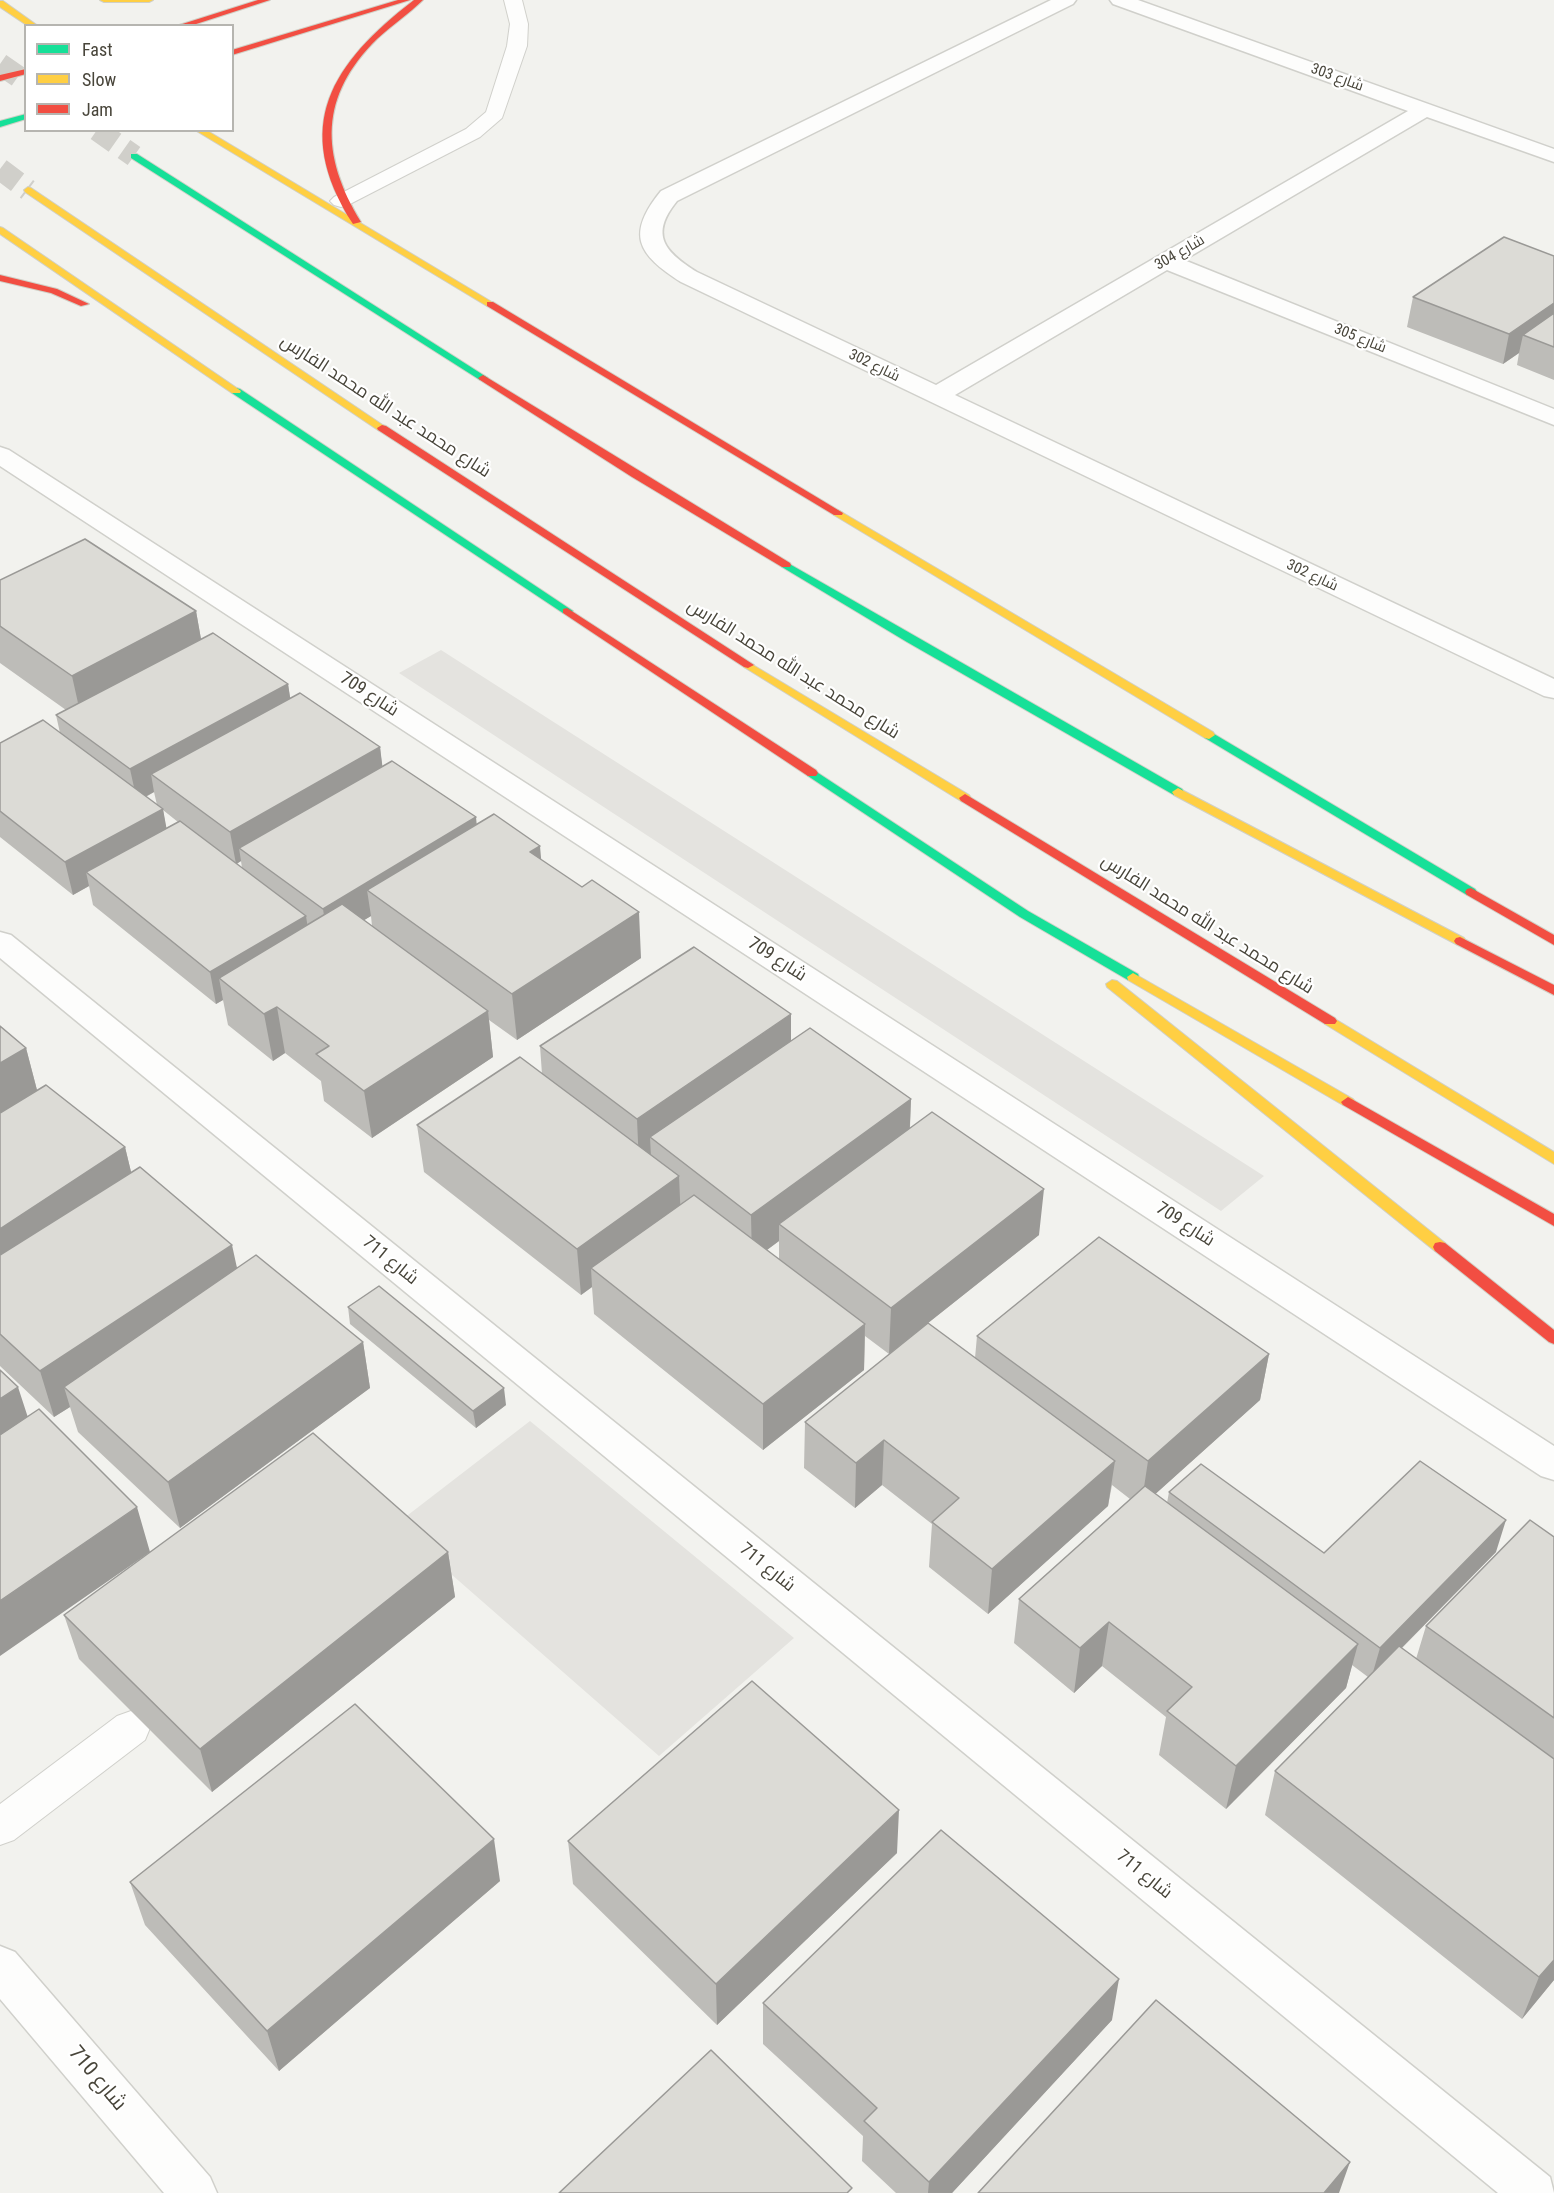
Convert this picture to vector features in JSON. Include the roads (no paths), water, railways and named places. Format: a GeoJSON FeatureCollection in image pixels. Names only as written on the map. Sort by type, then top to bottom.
{"type":"FeatureCollection","features":[{"type":"Feature","properties":{"kind":"street"},"geometry":{"type":"LineString","coordinates":[[104,0],[148,0]]}},
{"type":"Feature","properties":{"kind":"street"},"geometry":{"type":"LineString","coordinates":[[187,24],[266,0]]}},
{"type":"Feature","properties":{"kind":"street"},"geometry":{"type":"LineString","coordinates":[[234,52],[408,0]]}},
{"type":"Feature","properties":{"kind":"street"},"geometry":{"type":"LineString","coordinates":[[358,226],[341,201],[330,176],[324,150],[324,125],[330,101],[340,78],[356,55],[376,33],[419,0]]}},
{"type":"Feature","properties":{"kind":"street","name":"شارع 302"},"geometry":{"type":"LineString","coordinates":[[1066,0],[677,191],[658,207],[651,219],[652,244],[660,256],[672,267],[935,396],[1554,690]]}},
{"type":"Feature","properties":{"kind":"street","name":"شارع 303"},"geometry":{"type":"LineString","coordinates":[[1120,0],[1554,156]]}},
{"type":"Feature","properties":{"kind":"street"},"geometry":{"type":"LineString","coordinates":[[0,3],[31,24]]}},
{"type":"Feature","properties":{"kind":"street"},"geometry":{"type":"LineString","coordinates":[[0,78],[24,72]]}},
{"type":"Feature","properties":{"kind":"street","name":"شارع 304"},"geometry":{"type":"LineString","coordinates":[[935,396],[1424,110]]}},
{"type":"Feature","properties":{"kind":"street"},"geometry":{"type":"LineString","coordinates":[[0,124],[24,117]]}},
{"type":"Feature","properties":{"kind":"street"},"geometry":{"type":"LineString","coordinates":[[202,132],[1554,941]]}},
{"type":"Feature","properties":{"kind":"street"},"geometry":{"type":"LineString","coordinates":[[134,156],[636,475],[912,640],[1176,791],[1554,992]]}},
{"type":"Feature","properties":{"kind":"street","name":"شارع محمد عبد الله محمد الفارس"},"geometry":{"type":"LineString","coordinates":[[28,190],[364,416],[750,666],[1554,1159]]}},
{"type":"Feature","properties":{"kind":"street"},"geometry":{"type":"LineString","coordinates":[[0,230],[148,333],[1024,914],[1554,1221]]}},
{"type":"Feature","properties":{"kind":"street","name":"شارع 305"},"geometry":{"type":"LineString","coordinates":[[1166,261],[1554,418]]}},
{"type":"Feature","properties":{"kind":"street"},"geometry":{"type":"LineString","coordinates":[[0,278],[54,291],[148,333]]}},
{"type":"Feature","properties":{"kind":"street","name":"شارع 709"},"geometry":{"type":"LineString","coordinates":[[0,456],[1554,1465]]}},
{"type":"Feature","properties":{"kind":"street"},"geometry":{"type":"LineString","coordinates":[[1024,914],[1554,1338]]}},
{"type":"Feature","properties":{"kind":"street","name":"شارع 711"},"geometry":{"type":"LineString","coordinates":[[0,942],[1534,2193]]}},
{"type":"Feature","properties":{"kind":"street","name":"شارع 710"},"geometry":{"type":"LineString","coordinates":[[0,1966],[194,2193]]}},
{"type":"Feature","properties":{"kind":"lane"},"geometry":{"type":"LineString","coordinates":[[341,201],[473,133],[495,114],[500,105],[517,46],[519,24],[513,0]]}},
{"type":"Feature","properties":{"kind":"lane"},"geometry":{"type":"LineString","coordinates":[[0,1827],[130,1728]]}},
{"type":"Feature","properties":{"kind":"tunnel"},"geometry":{"type":"LineString","coordinates":[[0,64],[24,81]]}},
{"type":"Feature","properties":{"kind":"tunnel"},"geometry":{"type":"LineString","coordinates":[[100,132],[134,156]]}},
{"type":"Feature","properties":{"kind":"tunnel"},"geometry":{"type":"LineString","coordinates":[[0,169],[28,190]]}}]}
